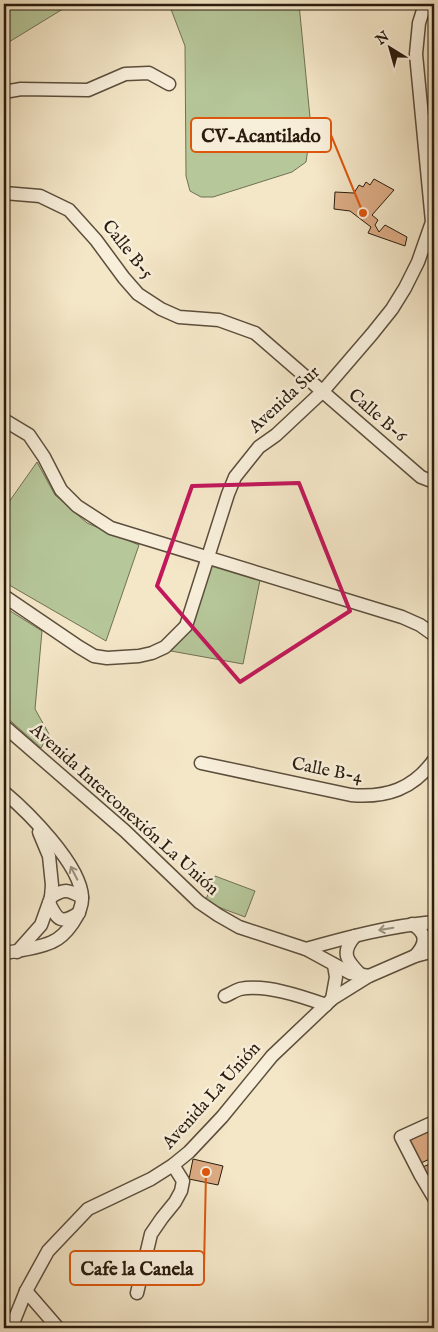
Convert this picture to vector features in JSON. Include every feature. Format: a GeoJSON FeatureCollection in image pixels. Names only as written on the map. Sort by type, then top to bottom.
{"type":"FeatureCollection","features":[{"type":"Feature","properties":{"kind":"street","name":"Avenida Sur"},"geometry":{"type":"LineString","coordinates":[[4,596],[94,656],[107,658],[139,656],[152,653],[165,647],[186,626],[235,477],[259,447],[323,392],[392,308],[418,262],[433,222],[416,54],[419,23],[425,4]]}},
{"type":"Feature","properties":{"kind":"street"},"geometry":{"type":"LineString","coordinates":[[4,92],[21,89],[88,90],[125,74],[149,73],[169,84]]}},
{"type":"Feature","properties":{"kind":"street","name":"Calle B-5"},"geometry":{"type":"LineString","coordinates":[[4,193],[40,196],[70,210],[92,234],[138,294],[161,309],[179,317],[219,320],[255,332],[323,392]]}},
{"type":"Feature","properties":{"kind":"street","name":"Calle B-6"},"geometry":{"type":"LineString","coordinates":[[323,392],[421,477],[434,482]]}},
{"type":"Feature","properties":{"kind":"street"},"geometry":{"type":"LineString","coordinates":[[4,420],[29,436],[44,457],[60,490],[92,518],[111,528],[402,617],[420,625],[434,635]]}},
{"type":"Feature","properties":{"kind":"street","name":"Avenida Interconexión La Unión"},"geometry":{"type":"LineString","coordinates":[[4,726],[125,831],[208,909],[239,927],[306,949]]}},
{"type":"Feature","properties":{"kind":"street","name":"Calle B-4"},"geometry":{"type":"LineString","coordinates":[[201,763],[367,797],[402,789],[416,780],[434,760]]}},
{"type":"Feature","properties":{"kind":"street"},"geometry":{"type":"LineString","coordinates":[[4,792],[60,850],[74,871],[82,897],[79,913],[74,923],[53,942],[18,952],[4,953]]}},
{"type":"Feature","properties":{"kind":"street"},"geometry":{"type":"LineString","coordinates":[[18,952],[41,925],[50,900],[52,885],[49,856],[35,822]]}},
{"type":"Feature","properties":{"kind":"street"},"geometry":{"type":"LineString","coordinates":[[50,900],[61,890],[69,891],[82,897]]}},
{"type":"Feature","properties":{"kind":"street"},"geometry":{"type":"LineString","coordinates":[[50,900],[55,915],[60,919],[67,920],[79,913]]}},
{"type":"Feature","properties":{"kind":"street"},"geometry":{"type":"LineString","coordinates":[[306,949],[372,931],[434,922]]}},
{"type":"Feature","properties":{"kind":"street"},"geometry":{"type":"LineString","coordinates":[[412,924],[418,928],[424,938],[423,945],[415,956]]}},
{"type":"Feature","properties":{"kind":"street"},"geometry":{"type":"LineString","coordinates":[[355,936],[349,943],[346,954],[348,961],[365,976]]}},
{"type":"Feature","properties":{"kind":"street"},"geometry":{"type":"LineString","coordinates":[[306,949],[350,973],[365,976]]}},
{"type":"Feature","properties":{"kind":"street","name":"Avenida La Unión"},"geometry":{"type":"LineString","coordinates":[[11,1328],[26,1291],[48,1251],[88,1209],[151,1179],[190,1152],[272,1056],[329,1002],[365,976],[415,956],[434,951]]}},
{"type":"Feature","properties":{"kind":"street"},"geometry":{"type":"LineString","coordinates":[[225,996],[237,990],[249,988],[265,989],[329,1002],[336,977],[334,965]]}},
{"type":"Feature","properties":{"kind":"street"},"geometry":{"type":"LineString","coordinates":[[434,1122],[402,1137],[434,1198]]}},
{"type":"Feature","properties":{"kind":"street"},"geometry":{"type":"LineString","coordinates":[[137,1293],[151,1234],[181,1191],[183,1181],[173,1165]]}},
{"type":"Feature","properties":{"kind":"street"},"geometry":{"type":"LineString","coordinates":[[26,1291],[58,1328]]}},
{"type":"Feature","properties":{"kind":"highlighted area"},"geometry":{"type":"Polygon","coordinates":[[[299,483],[350,611],[240,682],[157,586],[192,486],[299,483]]]}},
{"type":"Feature","properties":{"kind":"green space"},"geometry":{"type":"Polygon","coordinates":[[[4,4],[71,4],[4,45],[4,4]]]}},
{"type":"Feature","properties":{"kind":"green space"},"geometry":{"type":"Polygon","coordinates":[[[169,4],[299,4],[311,128],[306,162],[292,172],[213,197],[201,197],[190,191],[186,176],[185,46],[169,4]]]}},
{"type":"Feature","properties":{"kind":"green space"},"geometry":{"type":"Polygon","coordinates":[[[37,462],[55,495],[87,523],[139,545],[106,641],[4,582],[4,509],[37,462]]]}},
{"type":"Feature","properties":{"kind":"green space"},"geometry":{"type":"Polygon","coordinates":[[[212,563],[260,580],[243,664],[171,651],[189,628],[212,563]]]}},
{"type":"Feature","properties":{"kind":"green space"},"geometry":{"type":"Polygon","coordinates":[[[4,607],[42,631],[35,709],[49,734],[41,748],[4,715],[4,607]]]}},
{"type":"Feature","properties":{"kind":"green space"},"geometry":{"type":"Polygon","coordinates":[[[215,876],[255,891],[245,917],[205,902],[215,876]]]}},
{"type":"Feature","properties":{"kind":"building"},"geometry":{"type":"Polygon","coordinates":[[[374,179],[394,190],[372,215],[378,220],[375,225],[379,232],[385,225],[407,237],[405,246],[368,233],[371,227],[350,211],[334,209],[335,192],[354,193],[359,185],[363,187],[366,182],[370,185],[374,179]]]}},
{"type":"Feature","properties":{"kind":"building"},"geometry":{"type":"Polygon","coordinates":[[[434,1126],[434,1157],[421,1163],[408,1141],[434,1126]]]}},
{"type":"Feature","properties":{"kind":"building"},"geometry":{"type":"Polygon","coordinates":[[[193,1159],[223,1166],[218,1185],[189,1179],[193,1159]]]}},
{"type":"Feature","properties":{"kind":"building"},"geometry":{"type":"Polygon","coordinates":[[[434,1162],[434,1185],[423,1167],[434,1162]]]}},
{"type":"Feature","properties":{"kind":"place","name":"CV-Acantilado"},"geometry":{"type":"Point","coordinates":[363,213]}},
{"type":"Feature","properties":{"kind":"place","name":"Cafe la Canela"},"geometry":{"type":"Point","coordinates":[206,1172]}}]}
